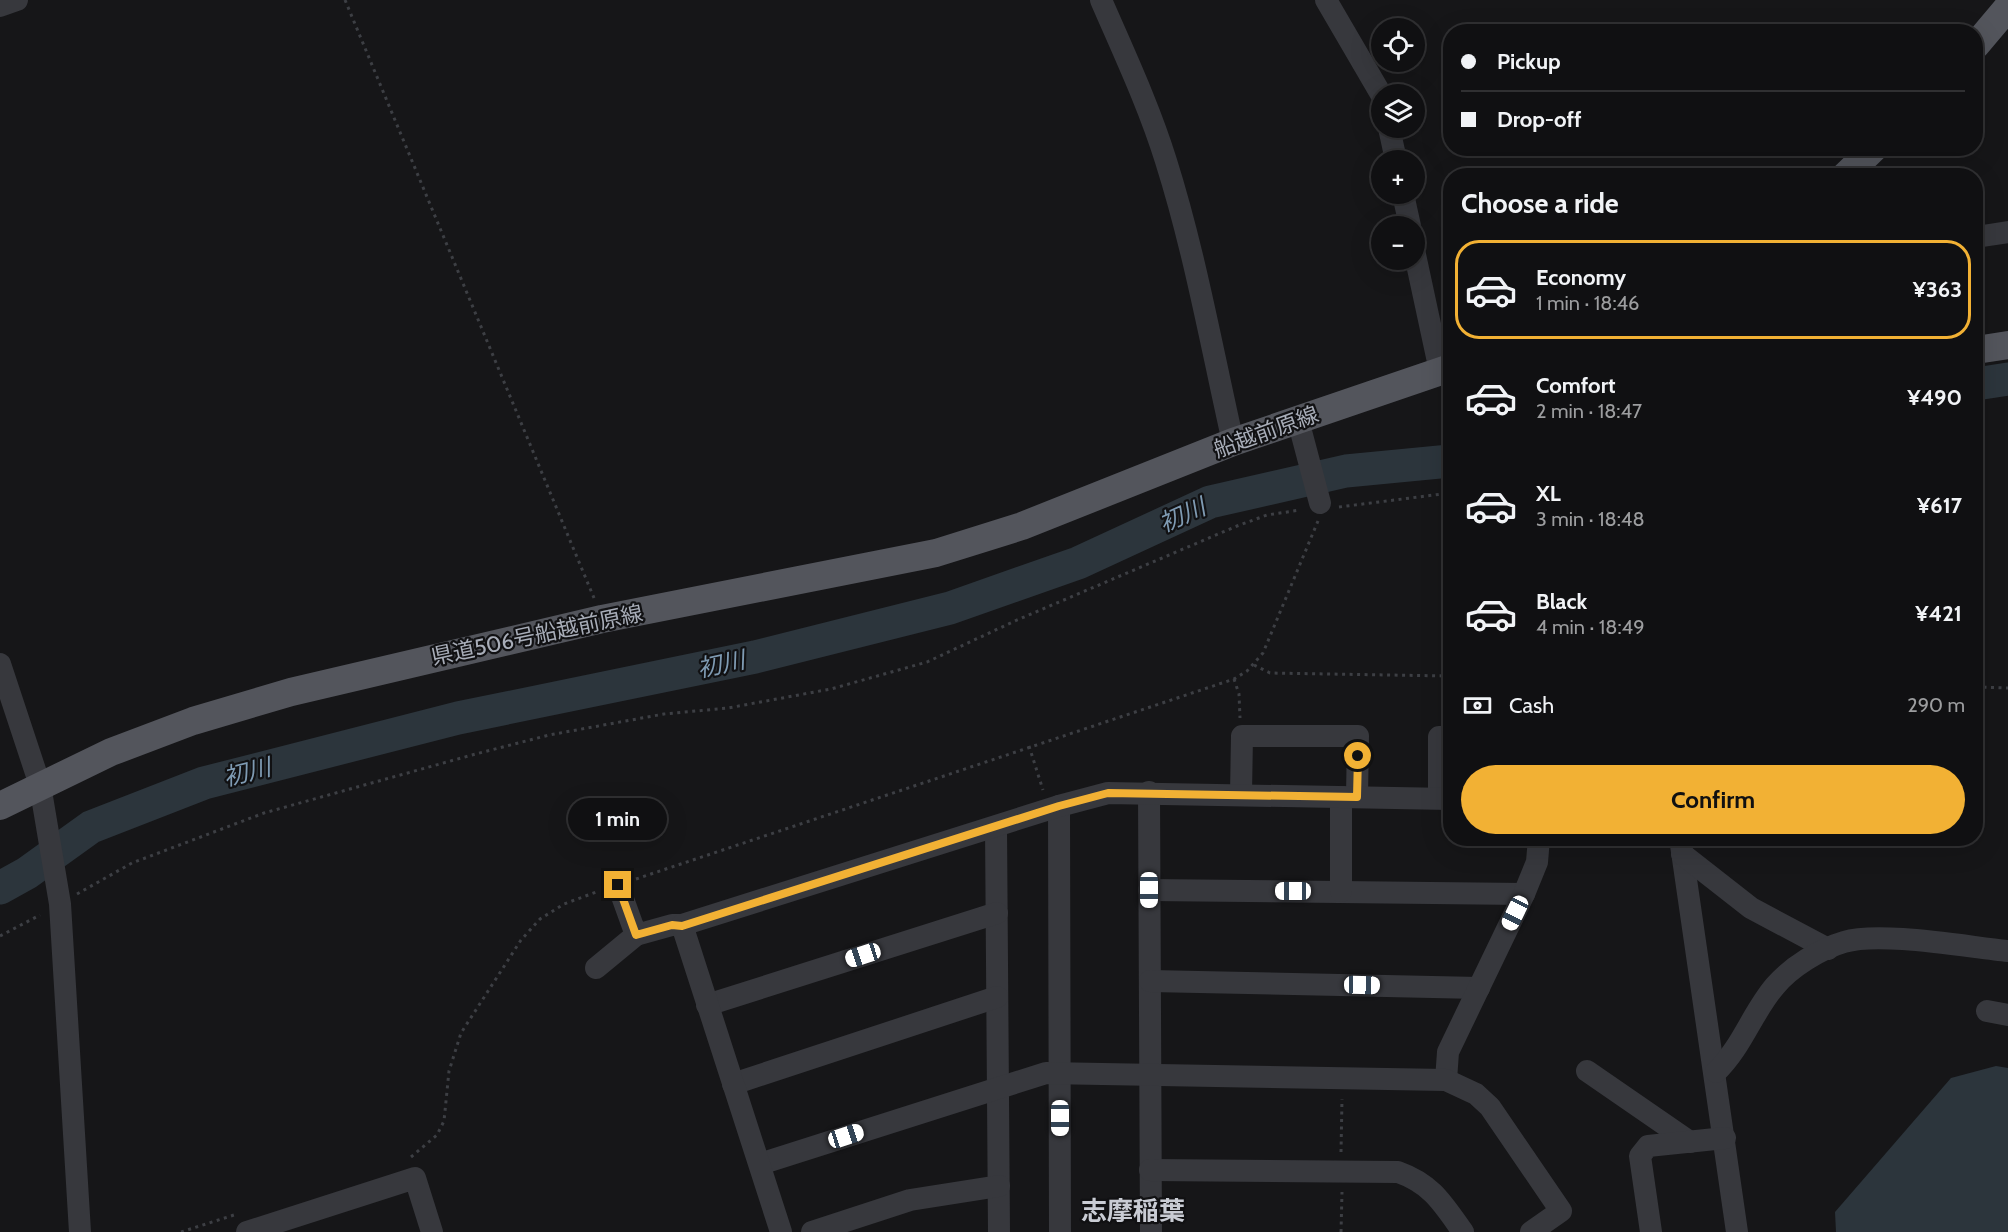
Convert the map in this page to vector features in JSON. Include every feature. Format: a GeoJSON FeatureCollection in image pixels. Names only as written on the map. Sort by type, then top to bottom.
{"type":"FeatureCollection","features":[{"type":"Feature","properties":{"kind":"main road"},"geometry":{"type":"LineString","coordinates":[[1983,37],[2008,7]]}},
{"type":"Feature","properties":{"kind":"main road"},"geometry":{"type":"LineString","coordinates":[[1853,168],[1866,156]]}},
{"type":"Feature","properties":{"kind":"main road"},"geometry":{"type":"LineString","coordinates":[[1983,349],[2008,345]]}},
{"type":"Feature","properties":{"kind":"main road","name":"船越前原線"},"geometry":{"type":"LineString","coordinates":[[1085,502],[1233,442],[1443,371]]}},
{"type":"Feature","properties":{"kind":"main road","name":"県道506号船越前原線"},"geometry":{"type":"LineString","coordinates":[[0,806],[42,796],[111,752],[193,721],[411,662],[602,620],[936,553],[1022,526],[1085,502]]}},
{"type":"Feature","properties":{"kind":"street"},"geometry":{"type":"LineString","coordinates":[[0,6],[17,0]]}},
{"type":"Feature","properties":{"kind":"street"},"geometry":{"type":"LineString","coordinates":[[1101,0],[1135,77],[1166,161],[1200,291],[1233,442]]}},
{"type":"Feature","properties":{"kind":"street"},"geometry":{"type":"LineString","coordinates":[[1326,0],[1375,84]]}},
{"type":"Feature","properties":{"kind":"street"},"geometry":{"type":"LineString","coordinates":[[1983,236],[2008,232]]}},
{"type":"Feature","properties":{"kind":"street"},"geometry":{"type":"LineString","coordinates":[[1419,270],[1443,362]]}},
{"type":"Feature","properties":{"kind":"street"},"geometry":{"type":"LineString","coordinates":[[1298,420],[1319,506]]}},
{"type":"Feature","properties":{"kind":"street"},"geometry":{"type":"LineString","coordinates":[[0,664],[42,796],[59,900],[80,1232]]}},
{"type":"Feature","properties":{"kind":"street"},"geometry":{"type":"LineString","coordinates":[[1241,794],[1242,736],[1358,736],[1349,797],[1341,891]]}},
{"type":"Feature","properties":{"kind":"street"},"geometry":{"type":"LineString","coordinates":[[1443,737],[1439,737],[1443,778]]}},
{"type":"Feature","properties":{"kind":"street"},"geometry":{"type":"LineString","coordinates":[[1149,792],[1151,1232]]}},
{"type":"Feature","properties":{"kind":"street"},"geometry":{"type":"LineString","coordinates":[[596,968],[636,935],[672,925],[682,926],[1054,807],[1108,793],[1443,799]]}},
{"type":"Feature","properties":{"kind":"street"},"geometry":{"type":"LineString","coordinates":[[1054,807],[1060,1072],[1060,1232]]}},
{"type":"Feature","properties":{"kind":"street"},"geometry":{"type":"LineString","coordinates":[[996,827],[999,1232]]}},
{"type":"Feature","properties":{"kind":"street"},"geometry":{"type":"LineString","coordinates":[[1446,1080],[1448,1052],[1524,894],[1537,862],[1538,846]]}},
{"type":"Feature","properties":{"kind":"street"},"geometry":{"type":"LineString","coordinates":[[1681,846],[1751,908],[1828,949]]}},
{"type":"Feature","properties":{"kind":"street"},"geometry":{"type":"LineString","coordinates":[[1681,846],[1716,1072],[1734,1232]]}},
{"type":"Feature","properties":{"kind":"street"},"geometry":{"type":"LineString","coordinates":[[620,889],[636,935]]}},
{"type":"Feature","properties":{"kind":"street"},"geometry":{"type":"LineString","coordinates":[[1149,890],[1524,894]]}},
{"type":"Feature","properties":{"kind":"street"},"geometry":{"type":"LineString","coordinates":[[707,1005],[996,913]]}},
{"type":"Feature","properties":{"kind":"street"},"geometry":{"type":"LineString","coordinates":[[682,926],[781,1232]]}},
{"type":"Feature","properties":{"kind":"street"},"geometry":{"type":"LineString","coordinates":[[1716,1072],[1732,1056],[1760,1005],[1777,983],[1799,965],[1843,942],[1873,938],[2008,951]]}},
{"type":"Feature","properties":{"kind":"street"},"geometry":{"type":"LineString","coordinates":[[1150,981],[1479,988]]}},
{"type":"Feature","properties":{"kind":"street"},"geometry":{"type":"LineString","coordinates":[[733,1084],[997,997]]}},
{"type":"Feature","properties":{"kind":"street"},"geometry":{"type":"LineString","coordinates":[[1587,1071],[1690,1142]]}},
{"type":"Feature","properties":{"kind":"street"},"geometry":{"type":"LineString","coordinates":[[760,1164],[998,1086],[1046,1073],[1446,1080],[1476,1094],[1490,1107],[1561,1210],[1531,1232]]}},
{"type":"Feature","properties":{"kind":"street"},"geometry":{"type":"LineString","coordinates":[[1651,1232],[1640,1156],[1648,1146],[1725,1138]]}},
{"type":"Feature","properties":{"kind":"street"},"geometry":{"type":"LineString","coordinates":[[1150,1170],[1398,1172],[1418,1179],[1434,1192],[1463,1232]]}},
{"type":"Feature","properties":{"kind":"street"},"geometry":{"type":"LineString","coordinates":[[247,1232],[313,1222],[415,1178],[432,1232]]}},
{"type":"Feature","properties":{"kind":"street"},"geometry":{"type":"LineString","coordinates":[[812,1232],[910,1200],[999,1186]]}},
{"type":"Feature","properties":{"kind":"path"},"geometry":{"type":"LineString","coordinates":[[345,0],[602,620]]}},
{"type":"Feature","properties":{"kind":"path"},"geometry":{"type":"LineString","coordinates":[[0,936],[59,900],[132,862],[264,813],[549,735],[664,714],[728,708],[831,689],[927,662],[1017,620],[1267,515],[1319,506],[1443,494]]}},
{"type":"Feature","properties":{"kind":"path"},"geometry":{"type":"LineString","coordinates":[[1242,736],[1238,689],[1234,679],[1256,666],[1318,519],[1319,506]]}},
{"type":"Feature","properties":{"kind":"path"},"geometry":{"type":"LineString","coordinates":[[1256,666],[1264,672],[1443,676]]}},
{"type":"Feature","properties":{"kind":"path"},"geometry":{"type":"LineString","coordinates":[[1983,687],[2008,688]]}},
{"type":"Feature","properties":{"kind":"path"},"geometry":{"type":"LineString","coordinates":[[1029,746],[1054,807]]}},
{"type":"Feature","properties":{"kind":"shaded area"},"geometry":{"type":"Polygon","coordinates":[[[1996,1066],[2008,1068],[2008,1232],[1836,1232],[1835,1212],[1951,1078],[1996,1066]]]}},
{"type":"Feature","properties":{"kind":"waterway","name":"初川"},"geometry":{"type":"LineString","coordinates":[[1983,383],[2008,379]]}},
{"type":"Feature","properties":{"kind":"waterway","name":"初川"},"geometry":{"type":"LineString","coordinates":[[0,888],[27,873],[91,827],[204,783],[458,718],[755,657],[950,608],[1078,563],[1210,502],[1346,471],[1443,462]]}},
{"type":"Feature","properties":{"kind":"district","name":"志摩稲葉"},"geometry":{"type":"Point","coordinates":[1133,1211]}},
{"type":"Feature","properties":{"kind":"route"},"geometry":{"type":"LineString","coordinates":[[618,885],[636,935],[672,925],[682,926],[1059,806],[1108,793],[1357,797],[1358,756]]}}]}
